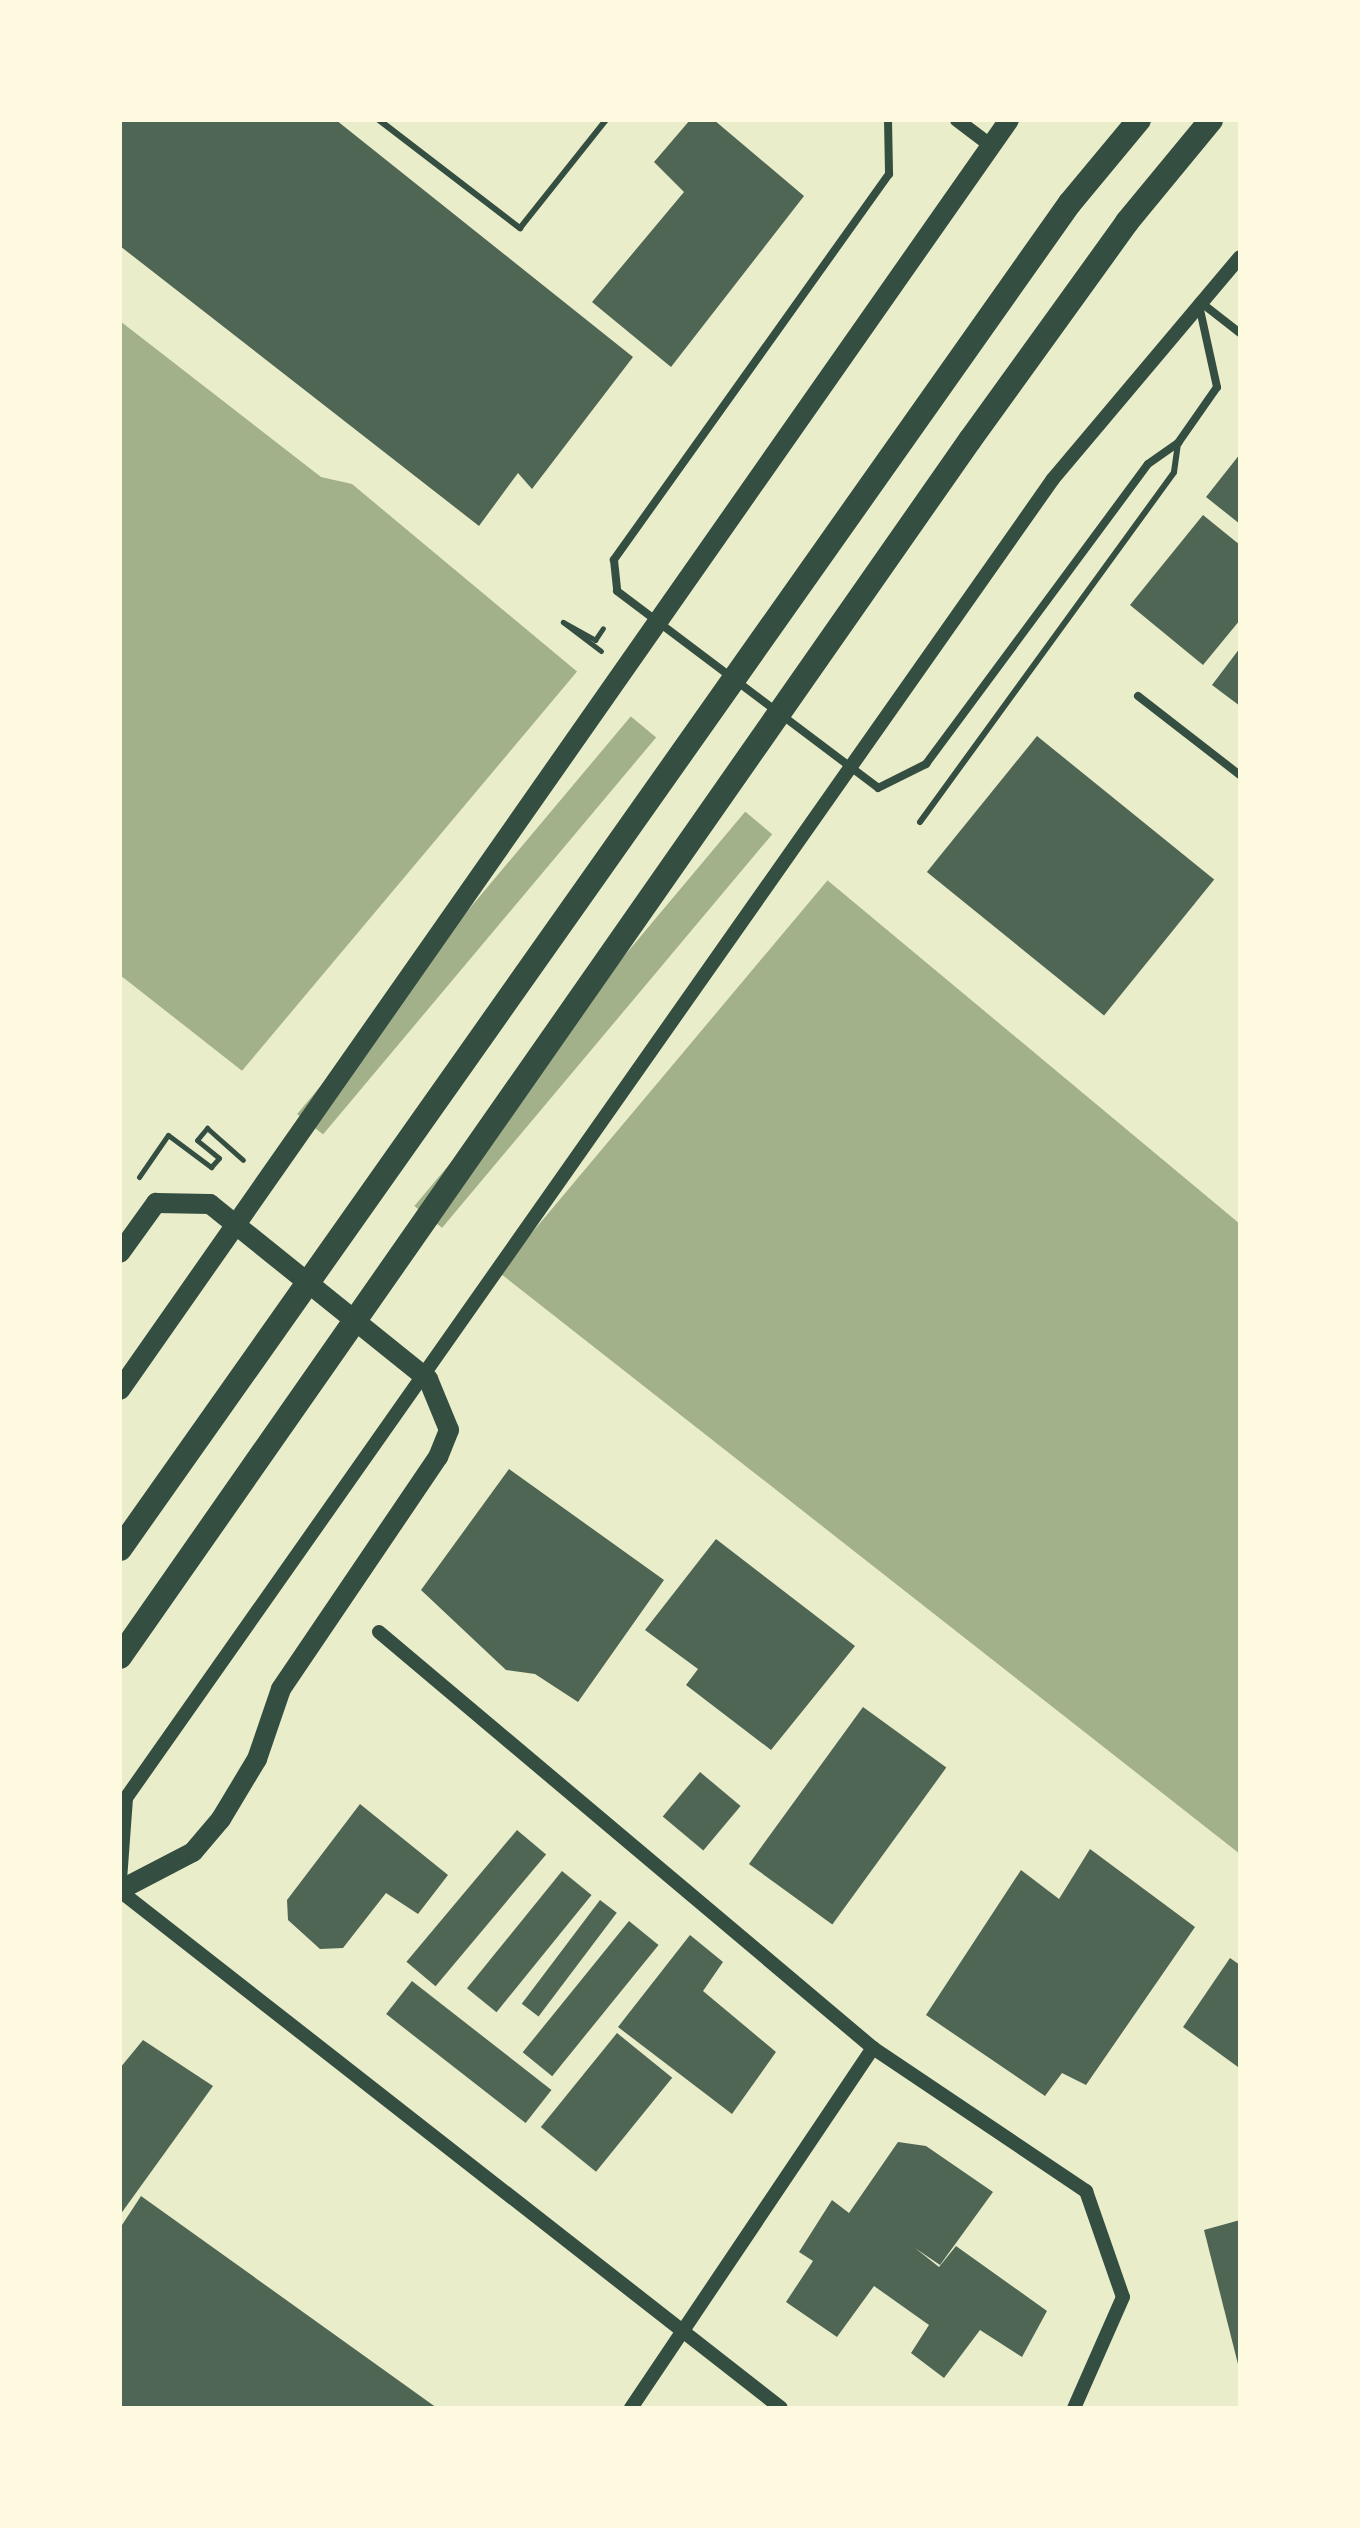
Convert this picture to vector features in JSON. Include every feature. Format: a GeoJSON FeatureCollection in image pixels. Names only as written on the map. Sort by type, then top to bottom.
{"type":"FeatureCollection","features":[{"type":"Feature","properties":{"kind":"highway"},"geometry":{"type":"LineString","coordinates":[[120,1549],[1070,203],[1139,120]]}},
{"type":"Feature","properties":{"kind":"highway"},"geometry":{"type":"LineString","coordinates":[[120,1657],[970,440],[1127,222],[1211,120]]}},
{"type":"Feature","properties":{"kind":"main road"},"geometry":{"type":"LineString","coordinates":[[120,1390],[189,1299],[989,144],[1009,120]]}},
{"type":"Feature","properties":{"kind":"main road"},"geometry":{"type":"LineString","coordinates":[[120,1253],[156,1203],[210,1204],[428,1379],[449,1430],[438,1457],[281,1689],[257,1759],[228,1810],[193,1852],[120,1890]]}},
{"type":"Feature","properties":{"kind":"street"},"geometry":{"type":"LineString","coordinates":[[888,120],[889,174],[614,560],[617,591],[878,788],[926,764],[1148,464],[1178,443],[1217,387],[1198,301]]}},
{"type":"Feature","properties":{"kind":"street"},"geometry":{"type":"LineString","coordinates":[[957,120],[989,144]]}},
{"type":"Feature","properties":{"kind":"street"},"geometry":{"type":"LineString","coordinates":[[120,1880],[126,1798],[350,1474],[1053,479],[1198,301],[1240,257]]}},
{"type":"Feature","properties":{"kind":"street"},"geometry":{"type":"LineString","coordinates":[[1198,301],[1240,333]]}},
{"type":"Feature","properties":{"kind":"street"},"geometry":{"type":"LineString","coordinates":[[1138,696],[1240,775]]}},
{"type":"Feature","properties":{"kind":"street"},"geometry":{"type":"LineString","coordinates":[[379,1632],[873,2048],[1086,2191],[1123,2297],[1074,2408]]}},
{"type":"Feature","properties":{"kind":"street"},"geometry":{"type":"LineString","coordinates":[[120,1890],[781,2408]]}},
{"type":"Feature","properties":{"kind":"street"},"geometry":{"type":"LineString","coordinates":[[631,2408],[873,2048]]}},
{"type":"Feature","properties":{"kind":"lane"},"geometry":{"type":"LineString","coordinates":[[379,120],[520,228],[606,120]]}},
{"type":"Feature","properties":{"kind":"lane"},"geometry":{"type":"LineString","coordinates":[[920,822],[1174,472],[1178,443]]}},
{"type":"Feature","properties":{"kind":"path"},"geometry":{"type":"LineString","coordinates":[[602,652],[563,622],[595,640],[603,628]]}},
{"type":"Feature","properties":{"kind":"path"},"geometry":{"type":"LineString","coordinates":[[128,1192],[168,1135],[211,1167],[219,1158],[197,1140],[207,1128],[243,1160]]}},
{"type":"Feature","properties":{"kind":"shaded area"},"geometry":{"type":"Polygon","coordinates":[[[120,321],[321,477],[352,484],[1240,1224],[1240,1854],[120,975],[120,321]]]}},
{"type":"Feature","properties":{"kind":"pier"},"geometry":{"type":"Polygon","coordinates":[[[580,668],[634,713],[293,1119],[239,1074],[580,668]]]}},
{"type":"Feature","properties":{"kind":"pier"},"geometry":{"type":"Polygon","coordinates":[[[659,734],[748,809],[409,1212],[320,1138],[659,734]]]}},
{"type":"Feature","properties":{"kind":"pier"},"geometry":{"type":"Polygon","coordinates":[[[775,831],[830,877],[495,1277],[439,1231],[775,831]]]}},
{"type":"Feature","properties":{"kind":"building"},"geometry":{"type":"Polygon","coordinates":[[[120,120],[336,120],[633,357],[532,489],[518,473],[479,526],[120,246],[120,120]]]}},
{"type":"Feature","properties":{"kind":"building"},"geometry":{"type":"Polygon","coordinates":[[[690,120],[714,120],[804,196],[671,367],[592,302],[684,192],[654,162],[690,120]]]}},
{"type":"Feature","properties":{"kind":"building"},"geometry":{"type":"Polygon","coordinates":[[[1240,454],[1240,524],[1206,497],[1240,454]]]}},
{"type":"Feature","properties":{"kind":"building"},"geometry":{"type":"Polygon","coordinates":[[[1203,515],[1240,545],[1240,620],[1203,665],[1130,605],[1203,515]]]}},
{"type":"Feature","properties":{"kind":"building"},"geometry":{"type":"Polygon","coordinates":[[[1240,648],[1240,706],[1212,685],[1240,648]]]}},
{"type":"Feature","properties":{"kind":"building"},"geometry":{"type":"Polygon","coordinates":[[[1037,736],[1214,879],[1104,1015],[927,872],[1037,736]]]}},
{"type":"Feature","properties":{"kind":"building"},"geometry":{"type":"Polygon","coordinates":[[[509,1469],[664,1580],[578,1702],[535,1674],[506,1670],[421,1590],[509,1469]]]}},
{"type":"Feature","properties":{"kind":"building"},"geometry":{"type":"Polygon","coordinates":[[[716,1539],[855,1646],[771,1750],[686,1685],[698,1669],[645,1630],[716,1539]]]}},
{"type":"Feature","properties":{"kind":"building"},"geometry":{"type":"Polygon","coordinates":[[[863,1707],[946,1768],[832,1924],[749,1864],[863,1707]]]}},
{"type":"Feature","properties":{"kind":"building"},"geometry":{"type":"Polygon","coordinates":[[[700,1772],[741,1806],[703,1850],[663,1816],[700,1772]]]}},
{"type":"Feature","properties":{"kind":"building"},"geometry":{"type":"Polygon","coordinates":[[[360,1804],[448,1875],[418,1914],[386,1893],[343,1948],[320,1949],[288,1920],[287,1900],[360,1804]]]}},
{"type":"Feature","properties":{"kind":"building"},"geometry":{"type":"Polygon","coordinates":[[[517,1830],[546,1854],[436,1986],[406,1962],[517,1830]]]}},
{"type":"Feature","properties":{"kind":"building"},"geometry":{"type":"Polygon","coordinates":[[[1090,1849],[1195,1927],[1086,2085],[1062,2073],[1045,2096],[926,2015],[1021,1870],[1059,1899],[1090,1849]]]}},
{"type":"Feature","properties":{"kind":"building"},"geometry":{"type":"Polygon","coordinates":[[[562,1871],[592,1895],[497,2012],[467,1988],[562,1871]]]}},
{"type":"Feature","properties":{"kind":"building"},"geometry":{"type":"Polygon","coordinates":[[[600,1900],[617,1913],[539,2016],[522,2004],[600,1900]]]}},
{"type":"Feature","properties":{"kind":"building"},"geometry":{"type":"Polygon","coordinates":[[[629,1921],[659,1945],[552,2076],[523,2052],[629,1921]]]}},
{"type":"Feature","properties":{"kind":"building"},"geometry":{"type":"Polygon","coordinates":[[[690,1935],[723,1962],[703,1991],[776,2052],[732,2114],[618,2027],[690,1935]]]}},
{"type":"Feature","properties":{"kind":"building"},"geometry":{"type":"Polygon","coordinates":[[[1230,1958],[1240,1965],[1238,2067],[1183,2027],[1230,1958]]]}},
{"type":"Feature","properties":{"kind":"building"},"geometry":{"type":"Polygon","coordinates":[[[412,1981],[551,2090],[526,2123],[386,2014],[412,1981]]]}},
{"type":"Feature","properties":{"kind":"building"},"geometry":{"type":"Polygon","coordinates":[[[617,2033],[672,2078],[596,2172],[541,2127],[617,2033]]]}},
{"type":"Feature","properties":{"kind":"building"},"geometry":{"type":"Polygon","coordinates":[[[143,2040],[213,2086],[120,2215],[120,2068],[143,2040]]]}},
{"type":"Feature","properties":{"kind":"building"},"geometry":{"type":"Polygon","coordinates":[[[898,2142],[926,2146],[993,2192],[940,2265],[915,2248],[939,2267],[956,2246],[1047,2311],[1022,2357],[980,2330],[944,2378],[911,2353],[929,2325],[874,2286],[837,2337],[786,2302],[813,2261],[799,2252],[832,2200],[849,2213],[898,2142]]]}},
{"type":"Feature","properties":{"kind":"building"},"geometry":{"type":"Polygon","coordinates":[[[141,2196],[437,2408],[120,2408],[120,2228],[141,2196]]]}},
{"type":"Feature","properties":{"kind":"building"},"geometry":{"type":"Polygon","coordinates":[[[1240,2220],[1240,2368],[1239,2368],[1204,2230],[1240,2220]]]}}]}
